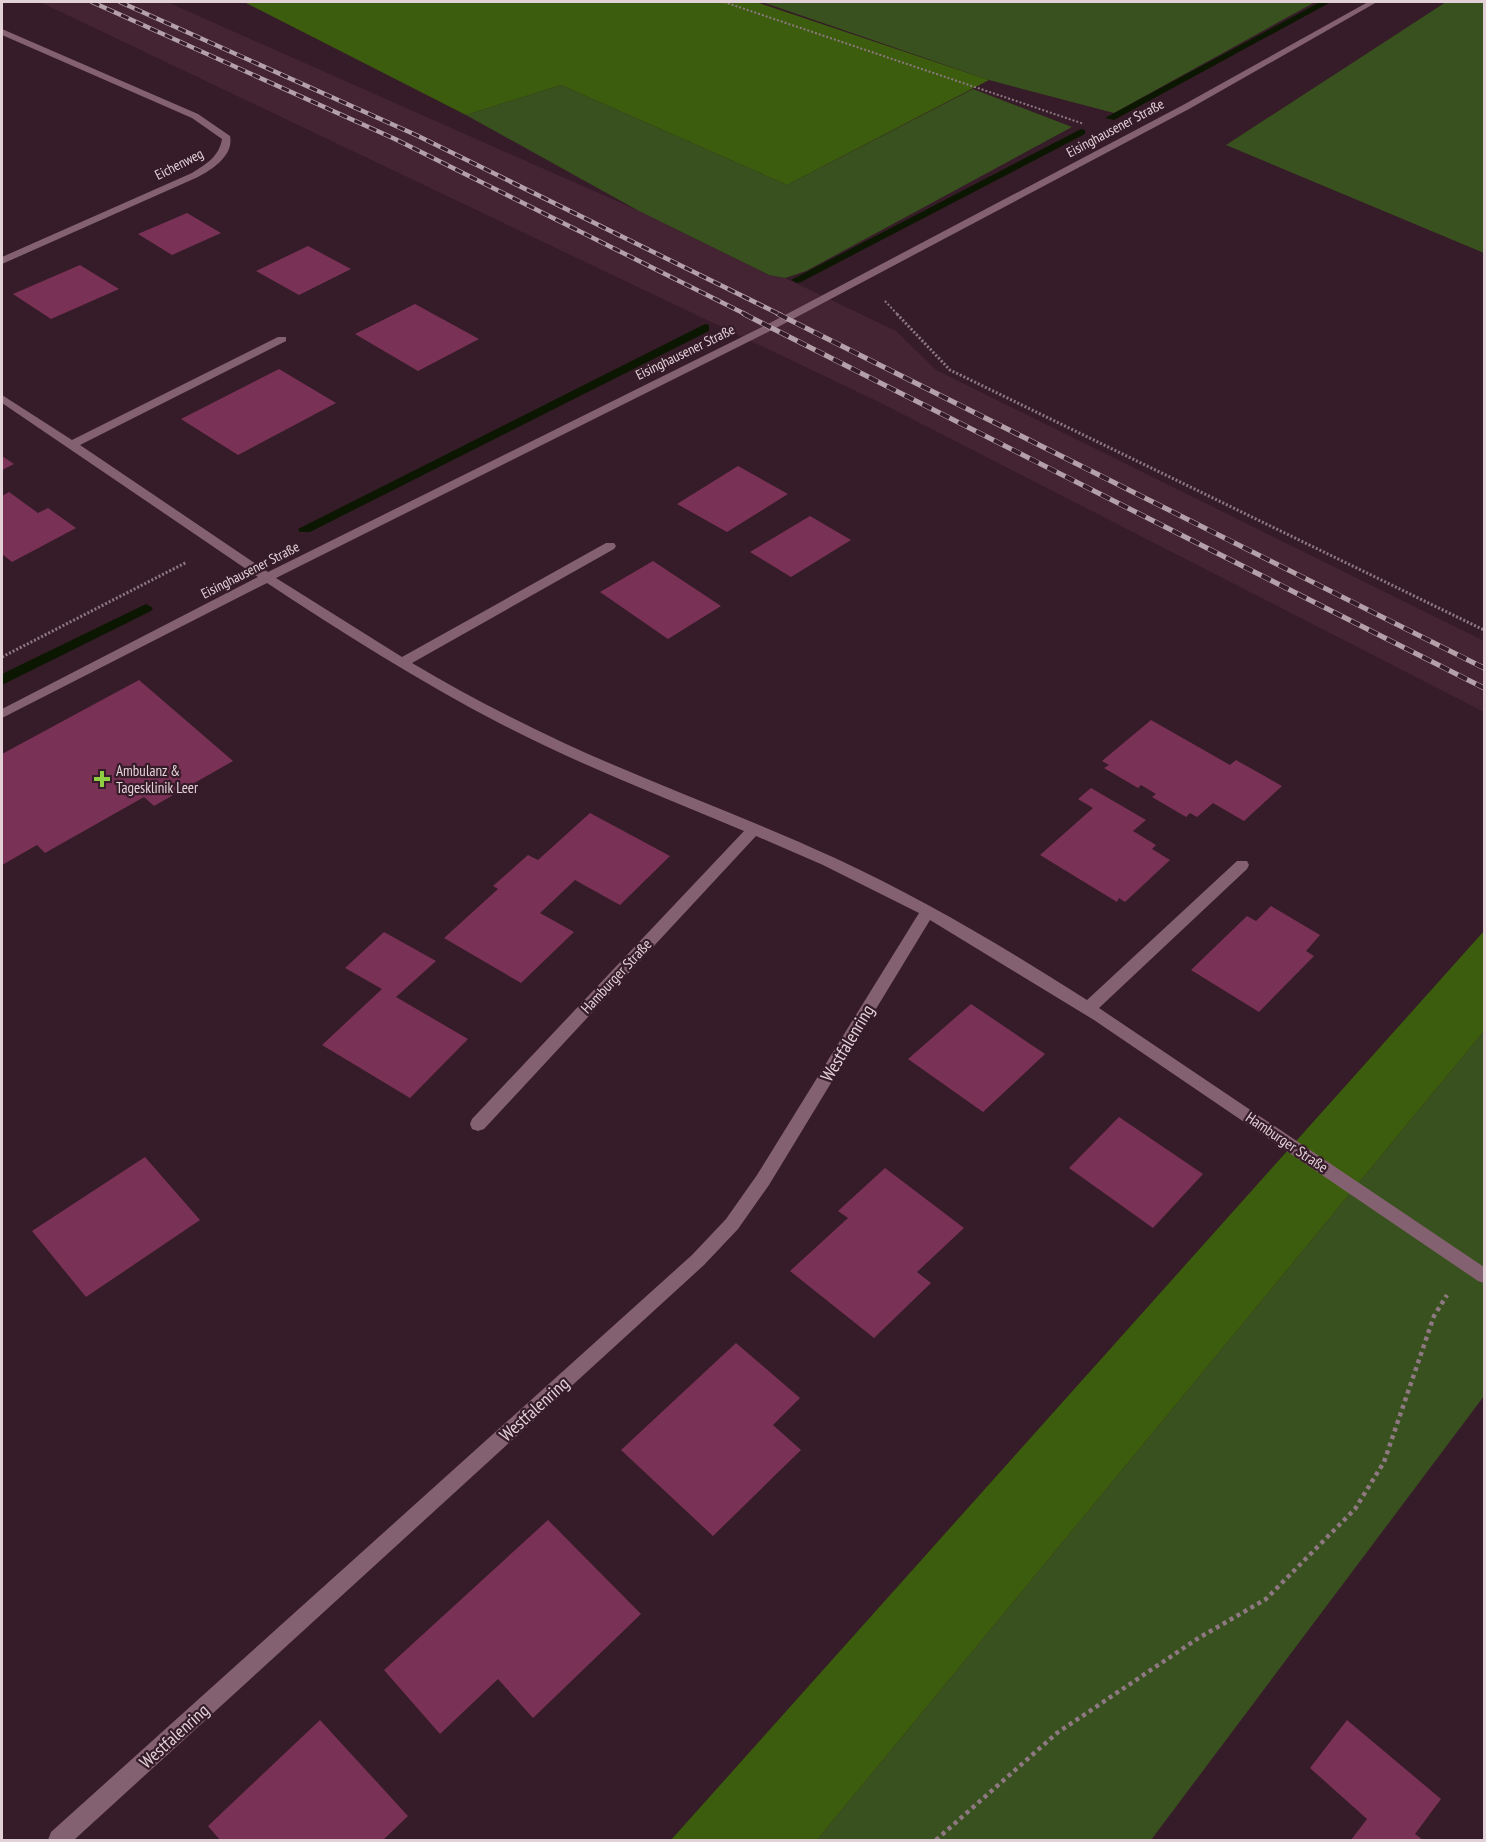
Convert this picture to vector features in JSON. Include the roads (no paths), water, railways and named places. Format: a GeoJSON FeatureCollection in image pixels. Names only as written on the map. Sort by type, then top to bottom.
{"type":"FeatureCollection","features":[{"type":"Feature","properties":{"kind":"street","name":"Eisinghausener Straße"},"geometry":{"type":"LineString","coordinates":[[2,714],[266,578],[772,326],[1127,139],[1373,2]]}},
{"type":"Feature","properties":{"kind":"street","name":"Eichenweg"},"geometry":{"type":"LineString","coordinates":[[2,32],[195,116],[227,138],[222,155],[212,165],[2,261]]}},
{"type":"Feature","properties":{"kind":"street"},"geometry":{"type":"LineString","coordinates":[[72,444],[282,339]]}},
{"type":"Feature","properties":{"kind":"street"},"geometry":{"type":"LineString","coordinates":[[2,398],[266,578]]}},
{"type":"Feature","properties":{"kind":"street"},"geometry":{"type":"LineString","coordinates":[[403,662],[610,546]]}},
{"type":"Feature","properties":{"kind":"street","name":"Hamburger Straße"},"geometry":{"type":"LineString","coordinates":[[266,578],[455,693],[563,748],[843,868],[928,910],[1012,959],[1089,1008],[1478,1272]]}},
{"type":"Feature","properties":{"kind":"street","name":"Hamburger Straße"},"geometry":{"type":"LineString","coordinates":[[478,1124],[754,829]]}},
{"type":"Feature","properties":{"kind":"street"},"geometry":{"type":"LineString","coordinates":[[1089,1008],[1242,865]]}},
{"type":"Feature","properties":{"kind":"street","name":"Westfalenring"},"geometry":{"type":"LineString","coordinates":[[59,1840],[698,1260],[732,1224],[763,1180],[928,910]]}},
{"type":"Feature","properties":{"kind":"waterway"},"geometry":{"type":"LineString","coordinates":[[1110,118],[1326,2]]}},
{"type":"Feature","properties":{"kind":"waterway"},"geometry":{"type":"LineString","coordinates":[[797,280],[1081,132]]}},
{"type":"Feature","properties":{"kind":"waterway"},"geometry":{"type":"LineString","coordinates":[[305,529],[705,328]]}},
{"type":"Feature","properties":{"kind":"waterway"},"geometry":{"type":"LineString","coordinates":[[2,680],[146,608]]}},
{"type":"Feature","properties":{"kind":"railway"},"geometry":{"type":"LineString","coordinates":[[92,2],[395,139],[747,315]]}},
{"type":"Feature","properties":{"kind":"railway"},"geometry":{"type":"LineString","coordinates":[[120,2],[416,135],[781,315]]}},
{"type":"Feature","properties":{"kind":"railway"},"geometry":{"type":"LineString","coordinates":[[744,314],[1484,688]]}},
{"type":"Feature","properties":{"kind":"railway"},"geometry":{"type":"LineString","coordinates":[[778,314],[1484,668]]}},
{"type":"Feature","properties":{"kind":"place","name":"Ambulanz & Tagesklinik Leer"},"geometry":{"type":"Point","coordinates":[102,779]}}]}
